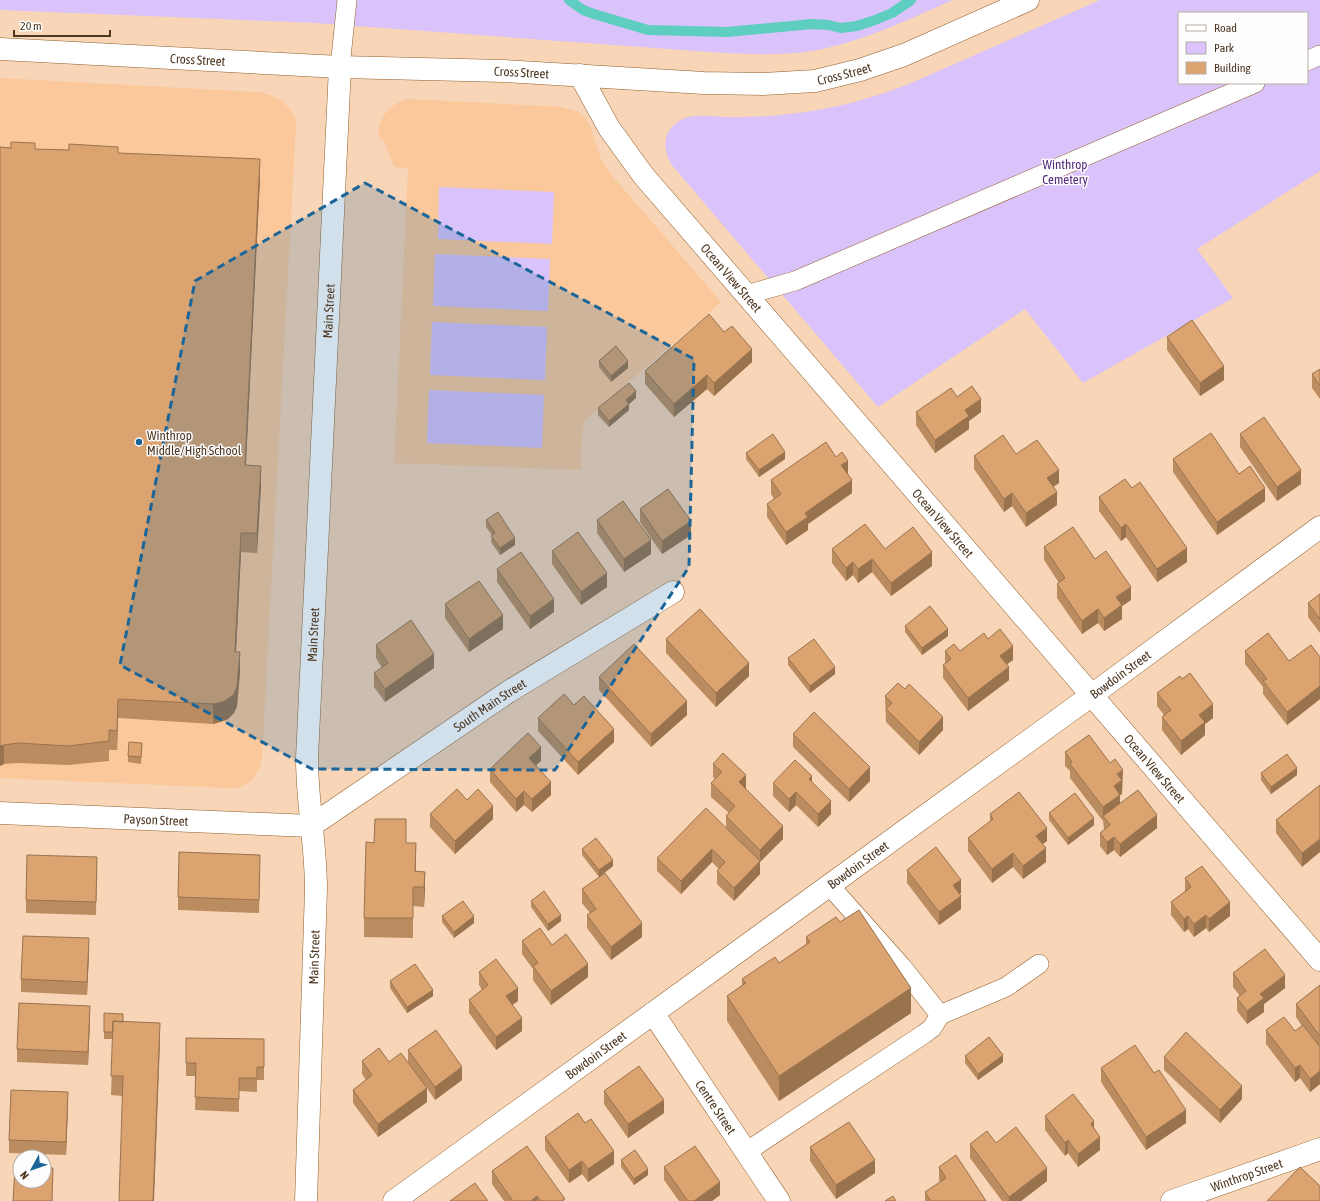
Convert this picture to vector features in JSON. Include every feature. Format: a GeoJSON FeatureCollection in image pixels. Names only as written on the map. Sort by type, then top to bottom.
{"type":"FeatureCollection","features":[{"type":"Feature","properties":{"kind":"street","name":"Cross Street"},"geometry":{"type":"LineString","coordinates":[[0,49],[340,67],[504,71],[733,84],[776,84],[815,81],[882,63],[1028,0]]}},
{"type":"Feature","properties":{"kind":"street","name":"Main Street"},"geometry":{"type":"LineString","coordinates":[[306,1201],[316,889],[315,857],[308,793],[307,758],[340,67]]}},
{"type":"Feature","properties":{"kind":"street","name":"Ocean View Street"},"geometry":{"type":"LineString","coordinates":[[580,75],[609,128],[631,160],[1320,960]]}},
{"type":"Feature","properties":{"kind":"street","name":"Bowdoin Street"},"geometry":{"type":"LineString","coordinates":[[394,1201],[1092,695],[1320,527]]}},
{"type":"Feature","properties":{"kind":"street","name":"South Main Street"},"geometry":{"type":"LineString","coordinates":[[311,826],[508,692],[674,592]]}},
{"type":"Feature","properties":{"kind":"street","name":"Payson Street"},"geometry":{"type":"LineString","coordinates":[[0,813],[311,826]]}},
{"type":"Feature","properties":{"kind":"street","name":"Centre Street"},"geometry":{"type":"LineString","coordinates":[[653,1013],[779,1201]]}},
{"type":"Feature","properties":{"kind":"street","name":"Winthrop Street"},"geometry":{"type":"LineString","coordinates":[[1172,1201],[1320,1149]]}},
{"type":"Feature","properties":{"kind":"lane"},"geometry":{"type":"LineString","coordinates":[[340,67],[347,0]]}},
{"type":"Feature","properties":{"kind":"lane"},"geometry":{"type":"LineString","coordinates":[[1308,61],[1320,55]]}},
{"type":"Feature","properties":{"kind":"lane"},"geometry":{"type":"LineString","coordinates":[[746,295],[794,281],[1253,84]]}},
{"type":"Feature","properties":{"kind":"lane"},"geometry":{"type":"LineString","coordinates":[[829,885],[902,967],[940,1014]]}},
{"type":"Feature","properties":{"kind":"lane"},"geometry":{"type":"LineString","coordinates":[[746,1152],[924,1034],[932,1028],[940,1014],[1006,988],[1039,964]]}},
{"type":"Feature","properties":{"kind":"highlighted area"},"geometry":{"type":"Polygon","coordinates":[[[365,183],[694,359],[689,567],[555,770],[312,769],[120,665],[195,281],[365,183]]]}},
{"type":"Feature","properties":{"kind":"shaded area","name":"Winthrop Middle/High School"},"geometry":{"type":"Polygon","coordinates":[[[0,78],[258,92],[281,100],[295,117],[296,125],[262,758],[260,767],[252,780],[240,787],[231,788],[0,778],[0,78]]]}},
{"type":"Feature","properties":{"kind":"shaded area"},"geometry":{"type":"Polygon","coordinates":[[[408,99],[561,107],[578,112],[586,118],[601,159],[609,172],[721,302],[585,420],[582,434],[581,470],[394,463],[408,168],[394,167],[384,141],[378,136],[380,123],[386,112],[397,103],[408,99]]]}},
{"type":"Feature","properties":{"kind":"green space"},"geometry":{"type":"Polygon","coordinates":[[[0,0],[953,0],[884,30],[849,42],[812,51],[786,54],[760,54],[709,52],[315,23],[0,10],[0,0]]]}},
{"type":"Feature","properties":{"kind":"green space","name":"Winthrop Cemetery"},"geometry":{"type":"Polygon","coordinates":[[[1100,0],[1320,0],[1320,171],[1197,249],[1233,298],[1083,383],[1025,309],[878,407],[671,164],[666,151],[666,139],[671,129],[675,124],[686,118],[704,116],[773,116],[819,110],[880,94],[909,84],[1100,0]]]}},
{"type":"Feature","properties":{"kind":"green space"},"geometry":{"type":"Polygon","coordinates":[[[439,187],[554,192],[552,244],[438,239],[439,187]]]}},
{"type":"Feature","properties":{"kind":"green space"},"geometry":{"type":"Polygon","coordinates":[[[435,254],[550,259],[548,311],[433,306],[435,254]]]}},
{"type":"Feature","properties":{"kind":"green space"},"geometry":{"type":"Polygon","coordinates":[[[432,322],[547,327],[545,380],[430,375],[432,322]]]}},
{"type":"Feature","properties":{"kind":"green space"},"geometry":{"type":"Polygon","coordinates":[[[429,390],[544,395],[542,448],[427,443],[429,390]]]}},
{"type":"Feature","properties":{"kind":"building","name":"Winthrop Middle/High School"},"geometry":{"type":"Polygon","coordinates":[[[11,142],[35,143],[35,149],[69,150],[69,144],[118,147],[118,153],[260,159],[245,465],[261,466],[257,533],[241,533],[235,652],[240,652],[237,687],[234,694],[228,699],[223,702],[213,704],[118,699],[117,731],[109,730],[109,741],[68,746],[18,743],[0,746],[0,147],[11,148],[11,142]]]}},
{"type":"Feature","properties":{"kind":"building"},"geometry":{"type":"Polygon","coordinates":[[[709,314],[724,332],[732,326],[752,349],[714,383],[707,375],[674,404],[645,371],[709,314]]]}},
{"type":"Feature","properties":{"kind":"building"},"geometry":{"type":"Polygon","coordinates":[[[1192,320],[1224,366],[1200,383],[1167,337],[1192,320]]]}},
{"type":"Feature","properties":{"kind":"building"},"geometry":{"type":"Polygon","coordinates":[[[616,346],[628,361],[611,376],[599,361],[616,346]]]}},
{"type":"Feature","properties":{"kind":"building"},"geometry":{"type":"Polygon","coordinates":[[[1320,369],[1320,386],[1312,374],[1320,369]]]}},
{"type":"Feature","properties":{"kind":"building"},"geometry":{"type":"Polygon","coordinates":[[[629,383],[636,391],[626,400],[629,404],[609,421],[598,408],[629,383]]]}},
{"type":"Feature","properties":{"kind":"building"},"geometry":{"type":"Polygon","coordinates":[[[972,386],[981,399],[965,410],[969,416],[935,440],[916,412],[951,388],[957,397],[972,386]]]}},
{"type":"Feature","properties":{"kind":"building"},"geometry":{"type":"Polygon","coordinates":[[[1264,417],[1301,470],[1277,487],[1240,434],[1264,417]]]}},
{"type":"Feature","properties":{"kind":"building"},"geometry":{"type":"Polygon","coordinates":[[[1211,433],[1239,474],[1250,466],[1265,488],[1217,522],[1173,459],[1211,433]]]}},
{"type":"Feature","properties":{"kind":"building"},"geometry":{"type":"Polygon","coordinates":[[[773,434],[785,452],[759,470],[746,453],[773,434]]]}},
{"type":"Feature","properties":{"kind":"building"},"geometry":{"type":"Polygon","coordinates":[[[1003,435],[1016,454],[1037,440],[1059,470],[1047,478],[1057,492],[1026,513],[1012,493],[1004,499],[974,456],[1003,435]]]}},
{"type":"Feature","properties":{"kind":"building"},"geometry":{"type":"Polygon","coordinates":[[[826,442],[836,457],[842,452],[848,461],[841,465],[852,480],[805,513],[808,517],[786,532],[767,504],[781,494],[771,480],[826,442]]]}},
{"type":"Feature","properties":{"kind":"building"},"geometry":{"type":"Polygon","coordinates":[[[1125,479],[1132,488],[1140,482],[1187,548],[1157,569],[1126,524],[1121,528],[1099,497],[1125,479]]]}},
{"type":"Feature","properties":{"kind":"building"},"geometry":{"type":"Polygon","coordinates":[[[668,489],[691,521],[662,541],[640,509],[668,489]]]}},
{"type":"Feature","properties":{"kind":"building"},"geometry":{"type":"Polygon","coordinates":[[[623,501],[651,540],[624,559],[597,520],[623,501]]]}},
{"type":"Feature","properties":{"kind":"building"},"geometry":{"type":"Polygon","coordinates":[[[498,512],[515,538],[500,548],[491,536],[495,533],[486,520],[498,512]]]}},
{"type":"Feature","properties":{"kind":"building"},"geometry":{"type":"Polygon","coordinates":[[[865,524],[885,549],[913,527],[932,552],[891,583],[872,559],[858,569],[853,562],[846,568],[832,549],[865,524]]]}},
{"type":"Feature","properties":{"kind":"building"},"geometry":{"type":"Polygon","coordinates":[[[1073,527],[1095,559],[1106,551],[1131,587],[1116,597],[1122,605],[1104,618],[1098,609],[1082,621],[1057,584],[1065,578],[1044,547],[1073,527]]]}},
{"type":"Feature","properties":{"kind":"building"},"geometry":{"type":"Polygon","coordinates":[[[578,532],[607,573],[581,592],[552,551],[578,532]]]}},
{"type":"Feature","properties":{"kind":"building"},"geometry":{"type":"Polygon","coordinates":[[[521,552],[554,599],[530,616],[497,569],[521,552]]]}},
{"type":"Feature","properties":{"kind":"building"},"geometry":{"type":"Polygon","coordinates":[[[479,581],[503,615],[469,639],[445,604],[479,581]]]}},
{"type":"Feature","properties":{"kind":"building"},"geometry":{"type":"Polygon","coordinates":[[[1320,594],[1320,619],[1308,603],[1320,594]]]}},
{"type":"Feature","properties":{"kind":"building"},"geometry":{"type":"Polygon","coordinates":[[[930,606],[948,629],[922,648],[905,626],[930,606]]]}},
{"type":"Feature","properties":{"kind":"building"},"geometry":{"type":"Polygon","coordinates":[[[700,609],[749,663],[716,693],[666,639],[700,609]]]}},
{"type":"Feature","properties":{"kind":"building"},"geometry":{"type":"Polygon","coordinates":[[[411,620],[434,654],[385,689],[374,673],[388,663],[376,645],[411,620]]]}},
{"type":"Feature","properties":{"kind":"building"},"geometry":{"type":"Polygon","coordinates":[[[1000,629],[1013,646],[1000,656],[1009,667],[968,698],[943,665],[951,659],[945,651],[954,644],[960,651],[984,633],[988,639],[1000,629]]]}},
{"type":"Feature","properties":{"kind":"building"},"geometry":{"type":"Polygon","coordinates":[[[1268,633],[1289,661],[1311,645],[1320,657],[1320,686],[1287,712],[1263,681],[1267,679],[1245,651],[1268,633]]]}},
{"type":"Feature","properties":{"kind":"building"},"geometry":{"type":"Polygon","coordinates":[[[814,639],[835,667],[810,686],[788,658],[814,639]]]}},
{"type":"Feature","properties":{"kind":"building"},"geometry":{"type":"Polygon","coordinates":[[[634,644],[687,701],[651,734],[599,677],[634,644]]]}},
{"type":"Feature","properties":{"kind":"building"},"geometry":{"type":"Polygon","coordinates":[[[1190,673],[1213,704],[1199,715],[1205,722],[1181,741],[1162,717],[1171,710],[1157,693],[1180,676],[1182,679],[1190,673]]]}},
{"type":"Feature","properties":{"kind":"building"},"geometry":{"type":"Polygon","coordinates":[[[898,683],[905,689],[909,684],[943,717],[919,742],[886,709],[892,703],[885,696],[898,683]]]}},
{"type":"Feature","properties":{"kind":"building"},"geometry":{"type":"Polygon","coordinates":[[[564,694],[574,705],[584,696],[614,729],[578,762],[538,718],[564,694]]]}},
{"type":"Feature","properties":{"kind":"building"},"geometry":{"type":"Polygon","coordinates":[[[814,712],[870,767],[849,789],[793,734],[814,712]]]}},
{"type":"Feature","properties":{"kind":"building"},"geometry":{"type":"Polygon","coordinates":[[[528,733],[541,747],[529,758],[551,782],[532,799],[524,791],[516,799],[490,769],[528,733]]]}},
{"type":"Feature","properties":{"kind":"building"},"geometry":{"type":"Polygon","coordinates":[[[1089,735],[1110,763],[1115,759],[1123,770],[1117,774],[1122,780],[1114,786],[1120,795],[1103,807],[1070,764],[1072,762],[1065,752],[1089,735]]]}},
{"type":"Feature","properties":{"kind":"building"},"geometry":{"type":"Polygon","coordinates":[[[129,742],[142,743],[141,757],[128,756],[129,742]]]}},
{"type":"Feature","properties":{"kind":"building"},"geometry":{"type":"Polygon","coordinates":[[[723,753],[746,775],[739,782],[783,826],[760,850],[726,816],[735,806],[711,783],[722,772],[713,764],[723,753]]]}},
{"type":"Feature","properties":{"kind":"building"},"geometry":{"type":"Polygon","coordinates":[[[1287,754],[1297,768],[1271,787],[1261,773],[1287,754]]]}},
{"type":"Feature","properties":{"kind":"building"},"geometry":{"type":"Polygon","coordinates":[[[795,760],[812,776],[809,779],[831,801],[818,814],[796,792],[789,799],[773,783],[795,760]]]}},
{"type":"Feature","properties":{"kind":"building"},"geometry":{"type":"Polygon","coordinates":[[[1320,785],[1320,839],[1302,853],[1276,820],[1320,785]]]}},
{"type":"Feature","properties":{"kind":"building"},"geometry":{"type":"Polygon","coordinates":[[[457,789],[467,800],[478,789],[493,806],[455,841],[430,814],[457,789]]]}},
{"type":"Feature","properties":{"kind":"building"},"geometry":{"type":"Polygon","coordinates":[[[1138,790],[1157,815],[1120,844],[1114,837],[1107,842],[1100,833],[1110,825],[1103,816],[1138,790]]]}},
{"type":"Feature","properties":{"kind":"building"},"geometry":{"type":"Polygon","coordinates":[[[1019,792],[1047,828],[1036,836],[1046,848],[1023,866],[1013,853],[992,869],[968,838],[993,819],[990,814],[1019,792]]]}},
{"type":"Feature","properties":{"kind":"building"},"geometry":{"type":"Polygon","coordinates":[[[1075,793],[1094,818],[1068,838],[1049,813],[1075,793]]]}},
{"type":"Feature","properties":{"kind":"building"},"geometry":{"type":"Polygon","coordinates":[[[706,808],[760,861],[734,888],[717,871],[725,862],[712,849],[681,881],[657,858],[706,808]]]}},
{"type":"Feature","properties":{"kind":"building"},"geometry":{"type":"Polygon","coordinates":[[[375,819],[406,819],[406,843],[416,843],[415,871],[425,872],[424,887],[413,887],[413,918],[364,918],[366,842],[374,843],[375,819]]]}},
{"type":"Feature","properties":{"kind":"building"},"geometry":{"type":"Polygon","coordinates":[[[596,838],[613,860],[599,870],[582,849],[596,838]]]}},
{"type":"Feature","properties":{"kind":"building"},"geometry":{"type":"Polygon","coordinates":[[[936,847],[961,880],[953,885],[961,896],[939,912],[907,870],[936,847]]]}},
{"type":"Feature","properties":{"kind":"building"},"geometry":{"type":"Polygon","coordinates":[[[179,852],[260,855],[259,900],[178,897],[179,852]]]}},
{"type":"Feature","properties":{"kind":"building"},"geometry":{"type":"Polygon","coordinates":[[[27,855],[97,857],[96,902],[26,900],[27,855]]]}},
{"type":"Feature","properties":{"kind":"building"},"geometry":{"type":"Polygon","coordinates":[[[1202,866],[1230,902],[1209,919],[1206,915],[1194,924],[1188,916],[1184,919],[1171,902],[1191,887],[1185,878],[1202,866]]]}},
{"type":"Feature","properties":{"kind":"building"},"geometry":{"type":"Polygon","coordinates":[[[605,873],[642,923],[611,947],[587,915],[596,909],[582,889],[605,873]]]}},
{"type":"Feature","properties":{"kind":"building"},"geometry":{"type":"Polygon","coordinates":[[[544,891],[561,915],[548,924],[531,901],[544,891]]]}},
{"type":"Feature","properties":{"kind":"building"},"geometry":{"type":"Polygon","coordinates":[[[463,901],[474,916],[454,932],[442,916],[463,901]]]}},
{"type":"Feature","properties":{"kind":"building"},"geometry":{"type":"Polygon","coordinates":[[[859,910],[911,988],[779,1076],[727,996],[746,983],[742,979],[775,957],[779,963],[810,942],[806,937],[836,917],[840,922],[859,910]]]}},
{"type":"Feature","properties":{"kind":"building"},"geometry":{"type":"Polygon","coordinates":[[[540,928],[552,945],[566,934],[588,964],[551,991],[533,966],[538,963],[522,941],[540,928]]]}},
{"type":"Feature","properties":{"kind":"building"},"geometry":{"type":"Polygon","coordinates":[[[23,936],[89,938],[87,982],[21,979],[23,936]]]}},
{"type":"Feature","properties":{"kind":"building"},"geometry":{"type":"Polygon","coordinates":[[[1265,949],[1285,975],[1260,994],[1264,998],[1247,1011],[1237,998],[1246,991],[1233,973],[1265,949]]]}},
{"type":"Feature","properties":{"kind":"building"},"geometry":{"type":"Polygon","coordinates":[[[496,959],[518,988],[506,996],[522,1018],[496,1037],[469,1000],[488,985],[479,972],[496,959]]]}},
{"type":"Feature","properties":{"kind":"building"},"geometry":{"type":"Polygon","coordinates":[[[415,964],[433,990],[407,1007],[390,981],[415,964]]]}},
{"type":"Feature","properties":{"kind":"building"},"geometry":{"type":"Polygon","coordinates":[[[1320,985],[1320,1036],[1296,1004],[1320,985]]]}},
{"type":"Feature","properties":{"kind":"building"},"geometry":{"type":"Polygon","coordinates":[[[19,1003],[90,1006],[88,1052],[17,1049],[19,1003]]]}},
{"type":"Feature","properties":{"kind":"building"},"geometry":{"type":"Polygon","coordinates":[[[104,1013],[123,1014],[123,1022],[113,1021],[113,1032],[104,1032],[104,1013]]]}},
{"type":"Feature","properties":{"kind":"building"},"geometry":{"type":"Polygon","coordinates":[[[1284,1017],[1295,1031],[1303,1025],[1320,1047],[1320,1071],[1310,1079],[1300,1065],[1295,1068],[1266,1030],[1284,1017]]]}},
{"type":"Feature","properties":{"kind":"building"},"geometry":{"type":"Polygon","coordinates":[[[113,1021],[160,1023],[153,1201],[119,1201],[123,1076],[111,1076],[113,1021]]]}},
{"type":"Feature","properties":{"kind":"building"},"geometry":{"type":"Polygon","coordinates":[[[436,1030],[462,1067],[435,1087],[408,1050],[436,1030]]]}},
{"type":"Feature","properties":{"kind":"building"},"geometry":{"type":"Polygon","coordinates":[[[1186,1032],[1242,1086],[1220,1110],[1164,1057],[1186,1032]]]}},
{"type":"Feature","properties":{"kind":"building"},"geometry":{"type":"Polygon","coordinates":[[[989,1037],[1003,1055],[978,1074],[965,1056],[989,1037]]]}},
{"type":"Feature","properties":{"kind":"building"},"geometry":{"type":"Polygon","coordinates":[[[186,1038],[264,1039],[264,1067],[257,1067],[257,1078],[239,1078],[239,1099],[195,1097],[196,1063],[186,1063],[186,1038]]]}},
{"type":"Feature","properties":{"kind":"building"},"geometry":{"type":"Polygon","coordinates":[[[1135,1045],[1154,1073],[1159,1070],[1186,1110],[1146,1137],[1101,1068],[1135,1045]]]}},
{"type":"Feature","properties":{"kind":"building"},"geometry":{"type":"Polygon","coordinates":[[[379,1048],[389,1062],[401,1053],[427,1088],[378,1124],[353,1090],[372,1075],[362,1061],[379,1048]]]}},
{"type":"Feature","properties":{"kind":"building"},"geometry":{"type":"Polygon","coordinates":[[[639,1066],[664,1100],[628,1124],[604,1091],[639,1066]]]}},
{"type":"Feature","properties":{"kind":"building"},"geometry":{"type":"Polygon","coordinates":[[[11,1090],[68,1092],[66,1142],[9,1140],[11,1090]]]}},
{"type":"Feature","properties":{"kind":"building"},"geometry":{"type":"Polygon","coordinates":[[[1073,1094],[1094,1121],[1091,1124],[1100,1137],[1078,1154],[1068,1140],[1065,1143],[1045,1116],[1073,1094]]]}},
{"type":"Feature","properties":{"kind":"building"},"geometry":{"type":"Polygon","coordinates":[[[578,1113],[585,1123],[591,1119],[614,1151],[588,1169],[582,1161],[569,1170],[545,1137],[578,1113]]]}},
{"type":"Feature","properties":{"kind":"building"},"geometry":{"type":"Polygon","coordinates":[[[849,1122],[875,1160],[836,1185],[810,1147],[849,1122]]]}},
{"type":"Feature","properties":{"kind":"building"},"geometry":{"type":"Polygon","coordinates":[[[1016,1127],[1047,1168],[1009,1197],[970,1144],[987,1131],[996,1143],[1016,1127]]]}},
{"type":"Feature","properties":{"kind":"building"},"geometry":{"type":"Polygon","coordinates":[[[527,1146],[565,1199],[561,1201],[541,1201],[537,1196],[531,1201],[513,1201],[492,1171],[527,1146]]]}},
{"type":"Feature","properties":{"kind":"building"},"geometry":{"type":"Polygon","coordinates":[[[695,1146],[720,1182],[694,1201],[688,1201],[664,1167],[695,1146]]]}},
{"type":"Feature","properties":{"kind":"building"},"geometry":{"type":"Polygon","coordinates":[[[635,1150],[648,1169],[634,1179],[621,1160],[635,1150]]]}},
{"type":"Feature","properties":{"kind":"building"},"geometry":{"type":"Polygon","coordinates":[[[956,1155],[986,1201],[931,1201],[925,1192],[946,1178],[939,1167],[956,1155]]]}},
{"type":"Feature","properties":{"kind":"building"},"geometry":{"type":"Polygon","coordinates":[[[1300,1167],[1320,1186],[1320,1201],[1267,1201],[1300,1167]]]}},
{"type":"Feature","properties":{"kind":"building"},"geometry":{"type":"Polygon","coordinates":[[[53,1168],[52,1201],[13,1201],[14,1189],[52,1189],[53,1168]]]}},
{"type":"Feature","properties":{"kind":"building"},"geometry":{"type":"Polygon","coordinates":[[[475,1183],[488,1201],[450,1201],[475,1183]]]}},
{"type":"Feature","properties":{"kind":"building"},"geometry":{"type":"Polygon","coordinates":[[[893,1196],[896,1201],[885,1201],[893,1196]]]}},
{"type":"Feature","properties":{"kind":"waterway"},"geometry":{"type":"LineString","coordinates":[[569,0],[583,10],[648,30],[727,32],[812,24],[841,28],[857,26],[892,13],[911,0]]}},
{"type":"Feature","properties":{"kind":"place","name":"Winthrop Middle/High School"},"geometry":{"type":"Point","coordinates":[139,442]}}]}
